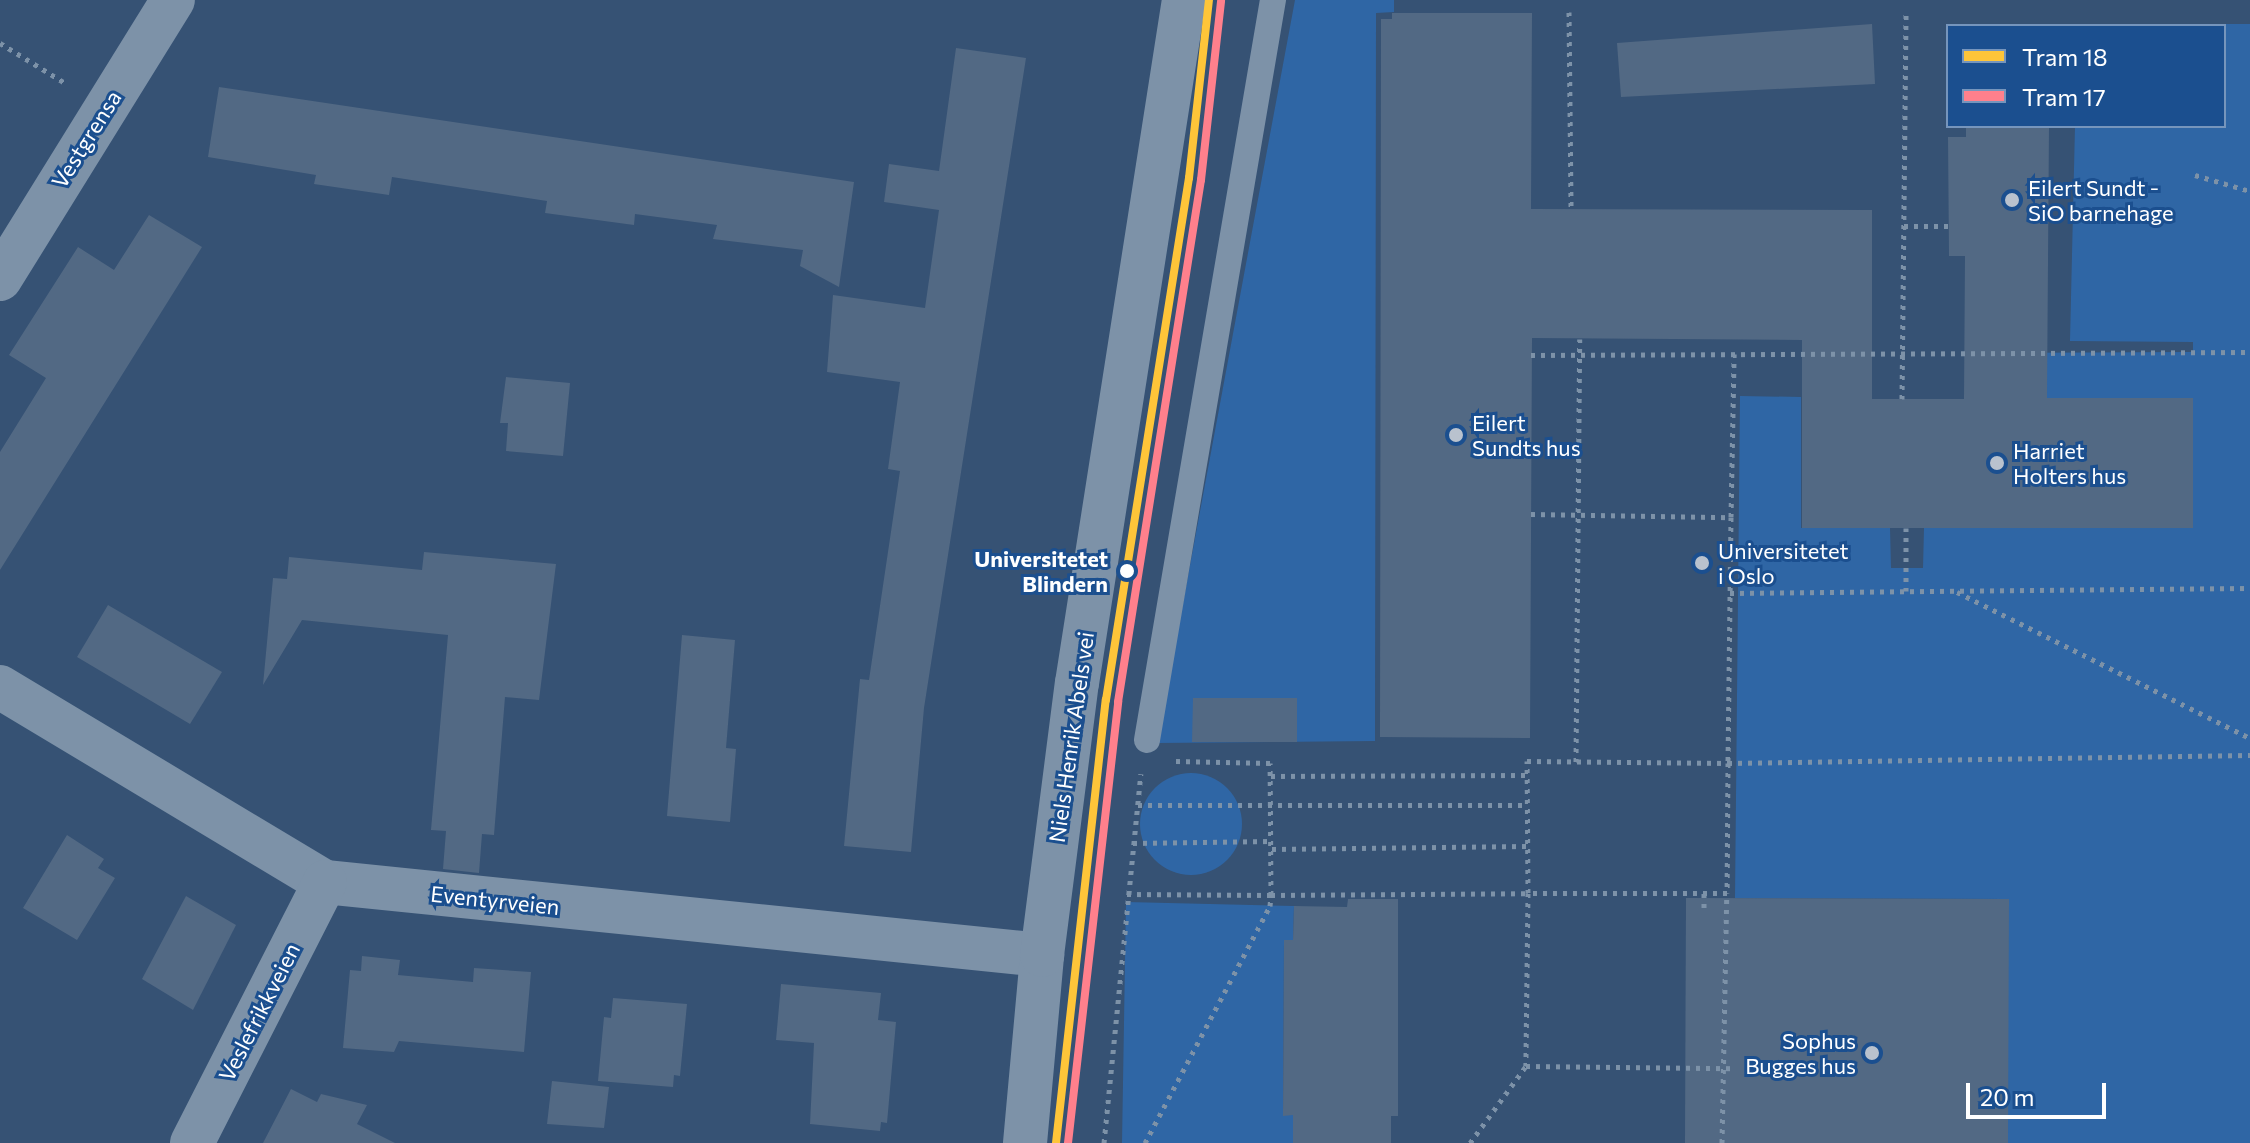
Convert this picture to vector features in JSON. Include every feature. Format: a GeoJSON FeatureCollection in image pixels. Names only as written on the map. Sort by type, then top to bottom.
{"type":"FeatureCollection","features":[{"type":"Feature","properties":{"kind":"street","name":"Vestgrensa"},"geometry":{"type":"LineString","coordinates":[[0,279],[173,0]]}},
{"type":"Feature","properties":{"kind":"street","name":"Niels Henrik Abels vei"},"geometry":{"type":"LineString","coordinates":[[1025,1143],[1042,955],[1077,683],[1184,0]]}},
{"type":"Feature","properties":{"kind":"street","name":"Eventyrveien"},"geometry":{"type":"LineString","coordinates":[[0,687],[325,882],[1042,955]]}},
{"type":"Feature","properties":{"kind":"street","name":"Veslefrikkveien"},"geometry":{"type":"LineString","coordinates":[[192,1143],[325,882]]}},
{"type":"Feature","properties":{"kind":"lane"},"geometry":{"type":"LineString","coordinates":[[1145,750],[1273,0]]}},
{"type":"Feature","properties":{"kind":"path"},"geometry":{"type":"LineString","coordinates":[[1569,12],[1571,209]]}},
{"type":"Feature","properties":{"kind":"path"},"geometry":{"type":"LineString","coordinates":[[1902,399],[1906,13]]}},
{"type":"Feature","properties":{"kind":"path"},"geometry":{"type":"LineString","coordinates":[[0,43],[105,107]]}},
{"type":"Feature","properties":{"kind":"path"},"geometry":{"type":"LineString","coordinates":[[2195,175],[2250,191]]}},
{"type":"Feature","properties":{"kind":"path"},"geometry":{"type":"LineString","coordinates":[[1904,226],[1950,226]]}},
{"type":"Feature","properties":{"kind":"path"},"geometry":{"type":"LineString","coordinates":[[1576,762],[1580,339]]}},
{"type":"Feature","properties":{"kind":"path"},"geometry":{"type":"LineString","coordinates":[[1531,355],[2250,352]]}},
{"type":"Feature","properties":{"kind":"path"},"geometry":{"type":"LineString","coordinates":[[1722,1143],[1734,354]]}},
{"type":"Feature","properties":{"kind":"path"},"geometry":{"type":"LineString","coordinates":[[1531,514],[1731,517]]}},
{"type":"Feature","properties":{"kind":"path"},"geometry":{"type":"LineString","coordinates":[[1906,528],[1906,591]]}},
{"type":"Feature","properties":{"kind":"path"},"geometry":{"type":"LineString","coordinates":[[1730,593],[2250,588]]}},
{"type":"Feature","properties":{"kind":"path"},"geometry":{"type":"LineString","coordinates":[[1954,590],[2250,738]]}},
{"type":"Feature","properties":{"kind":"path"},"geometry":{"type":"LineString","coordinates":[[1104,1143],[1127,894],[1145,750],[1270,763],[1270,906],[1145,1143]]}},
{"type":"Feature","properties":{"kind":"path"},"geometry":{"type":"LineString","coordinates":[[1470,1143],[1526,1066],[1527,761],[1728,763],[2250,755]]}},
{"type":"Feature","properties":{"kind":"path"},"geometry":{"type":"LineString","coordinates":[[1271,776],[1527,775]]}},
{"type":"Feature","properties":{"kind":"path"},"geometry":{"type":"LineString","coordinates":[[1138,805],[1526,805]]}},
{"type":"Feature","properties":{"kind":"path"},"geometry":{"type":"LineString","coordinates":[[1133,843],[1272,841]]}},
{"type":"Feature","properties":{"kind":"path"},"geometry":{"type":"LineString","coordinates":[[1272,849],[1527,846]]}},
{"type":"Feature","properties":{"kind":"path"},"geometry":{"type":"LineString","coordinates":[[1704,893],[1704,910]]}},
{"type":"Feature","properties":{"kind":"path"},"geometry":{"type":"LineString","coordinates":[[1127,894],[1727,893]]}},
{"type":"Feature","properties":{"kind":"path"},"geometry":{"type":"LineString","coordinates":[[1526,1066],[1734,1068]]}},
{"type":"Feature","properties":{"kind":"shaded area"},"geometry":{"type":"Polygon","coordinates":[[[1295,0],[1394,0],[1394,12],[1376,13],[1375,741],[1157,743],[1295,0]]]}},
{"type":"Feature","properties":{"kind":"shaded area"},"geometry":{"type":"Polygon","coordinates":[[[2226,24],[2250,24],[2250,1143],[2007,1143],[2008,899],[1735,898],[1740,396],[1801,397],[1801,528],[1890,528],[1891,568],[1923,568],[1924,528],[2192,528],[2192,399],[1966,398],[1966,353],[2193,352],[2193,342],[2070,341],[2075,128],[2226,128],[2226,24]]]}},
{"type":"Feature","properties":{"kind":"shaded area"},"geometry":{"type":"Polygon","coordinates":[[[1191,773],[1211,777],[1227,788],[1238,804],[1242,824],[1238,844],[1227,860],[1211,871],[1191,875],[1171,871],[1155,860],[1144,844],[1140,824],[1144,804],[1155,788],[1171,777],[1191,773]]]}},
{"type":"Feature","properties":{"kind":"shaded area"},"geometry":{"type":"Polygon","coordinates":[[[1126,902],[1294,906],[1293,940],[1284,940],[1283,1115],[1293,1115],[1293,1143],[1122,1143],[1126,902]]]}},
{"type":"Feature","properties":{"kind":"building","name":"Eilert Sundts hus"},"geometry":{"type":"Polygon","coordinates":[[[1392,13],[1532,13],[1531,209],[1872,210],[1872,399],[1964,399],[1965,256],[1949,256],[1948,137],[1966,137],[1966,128],[2049,128],[2047,398],[2193,398],[2193,528],[1802,528],[1802,340],[1532,338],[1530,738],[1380,737],[1381,19],[1392,19],[1392,13]]]}},
{"type":"Feature","properties":{"kind":"building"},"geometry":{"type":"Polygon","coordinates":[[[1872,24],[1875,84],[1621,97],[1617,43],[1872,24]]]}},
{"type":"Feature","properties":{"kind":"building"},"geometry":{"type":"Polygon","coordinates":[[[956,48],[1026,58],[924,708],[911,852],[844,846],[860,679],[869,680],[900,471],[888,469],[900,382],[827,372],[833,295],[925,308],[939,210],[884,202],[889,164],[939,171],[956,48]]]}},
{"type":"Feature","properties":{"kind":"building"},"geometry":{"type":"Polygon","coordinates":[[[219,87],[854,182],[839,287],[800,266],[803,250],[713,239],[717,225],[635,214],[634,225],[545,213],[547,201],[392,177],[389,195],[314,184],[316,175],[208,157],[219,87]]]}},
{"type":"Feature","properties":{"kind":"building"},"geometry":{"type":"Polygon","coordinates":[[[149,215],[202,247],[0,570],[0,452],[46,378],[9,355],[78,247],[114,270],[149,215]]]}},
{"type":"Feature","properties":{"kind":"building"},"geometry":{"type":"Polygon","coordinates":[[[506,377],[570,383],[563,456],[506,451],[508,423],[500,423],[506,377]]]}},
{"type":"Feature","properties":{"kind":"building"},"geometry":{"type":"Polygon","coordinates":[[[424,552],[556,564],[539,700],[505,697],[494,835],[482,834],[479,873],[443,869],[446,831],[431,830],[448,635],[302,620],[263,685],[273,578],[287,579],[289,557],[422,570],[424,552]]]}},
{"type":"Feature","properties":{"kind":"building"},"geometry":{"type":"Polygon","coordinates":[[[108,605],[222,672],[190,724],[77,657],[108,605]]]}},
{"type":"Feature","properties":{"kind":"building"},"geometry":{"type":"Polygon","coordinates":[[[682,635],[735,640],[726,748],[736,749],[730,822],[667,816],[682,635]]]}},
{"type":"Feature","properties":{"kind":"building"},"geometry":{"type":"Polygon","coordinates":[[[1193,698],[1297,698],[1297,742],[1192,742],[1193,698]]]}},
{"type":"Feature","properties":{"kind":"building"},"geometry":{"type":"Polygon","coordinates":[[[67,835],[104,859],[98,868],[115,878],[77,940],[23,908],[67,835]]]}},
{"type":"Feature","properties":{"kind":"building"},"geometry":{"type":"Polygon","coordinates":[[[186,896],[236,925],[193,1010],[142,979],[186,896]]]}},
{"type":"Feature","properties":{"kind":"building","name":"Sophus Bugges hus"},"geometry":{"type":"Polygon","coordinates":[[[1686,898],[2009,899],[2008,1143],[1685,1143],[1686,898]]]}},
{"type":"Feature","properties":{"kind":"building"},"geometry":{"type":"Polygon","coordinates":[[[1348,899],[1398,899],[1398,1116],[1391,1116],[1391,1143],[1293,1143],[1293,1115],[1283,1116],[1284,940],[1293,940],[1294,906],[1347,907],[1348,899]]]}},
{"type":"Feature","properties":{"kind":"building"},"geometry":{"type":"Polygon","coordinates":[[[362,956],[400,960],[398,975],[473,982],[474,968],[531,972],[524,1052],[399,1041],[394,1052],[343,1048],[350,970],[361,971],[362,956]]]}},
{"type":"Feature","properties":{"kind":"building"},"geometry":{"type":"Polygon","coordinates":[[[781,984],[881,993],[878,1020],[896,1022],[887,1123],[881,1122],[880,1131],[810,1124],[814,1043],[776,1040],[781,984]]]}},
{"type":"Feature","properties":{"kind":"building"},"geometry":{"type":"Polygon","coordinates":[[[613,998],[687,1004],[680,1076],[674,1075],[673,1087],[598,1081],[604,1017],[611,1018],[613,998]]]}},
{"type":"Feature","properties":{"kind":"building"},"geometry":{"type":"Polygon","coordinates":[[[552,1081],[609,1087],[604,1128],[547,1124],[552,1081]]]}},
{"type":"Feature","properties":{"kind":"building"},"geometry":{"type":"Polygon","coordinates":[[[291,1089],[317,1102],[321,1094],[367,1105],[357,1124],[395,1143],[263,1143],[291,1089]]]}},
{"type":"Feature","properties":{"kind":"tram line","name":"18"},"geometry":{"type":"LineString","coordinates":[[1056,1143],[1106,700],[1189,178],[1209,0]]}},
{"type":"Feature","properties":{"kind":"tram line","name":"17"},"geometry":{"type":"LineString","coordinates":[[1068,1143],[1118,702],[1201,180],[1221,1]]}},
{"type":"Feature","properties":{"kind":"place","name":"Eilert Sundt - SiO barnehage"},"geometry":{"type":"Point","coordinates":[2012,200]}},
{"type":"Feature","properties":{"kind":"place","name":"Eilert Sundts hus"},"geometry":{"type":"Point","coordinates":[1456,435]}},
{"type":"Feature","properties":{"kind":"place","name":"Harriet Holters hus"},"geometry":{"type":"Point","coordinates":[1997,463]}},
{"type":"Feature","properties":{"kind":"place","name":"Universitetet i Oslo"},"geometry":{"type":"Point","coordinates":[1702,563]}},
{"type":"Feature","properties":{"kind":"place","name":"Universitetet Blindern"},"geometry":{"type":"Point","coordinates":[1127,571]}},
{"type":"Feature","properties":{"kind":"place","name":"Sophus Bugges hus"},"geometry":{"type":"Point","coordinates":[1872,1053]}}]}
